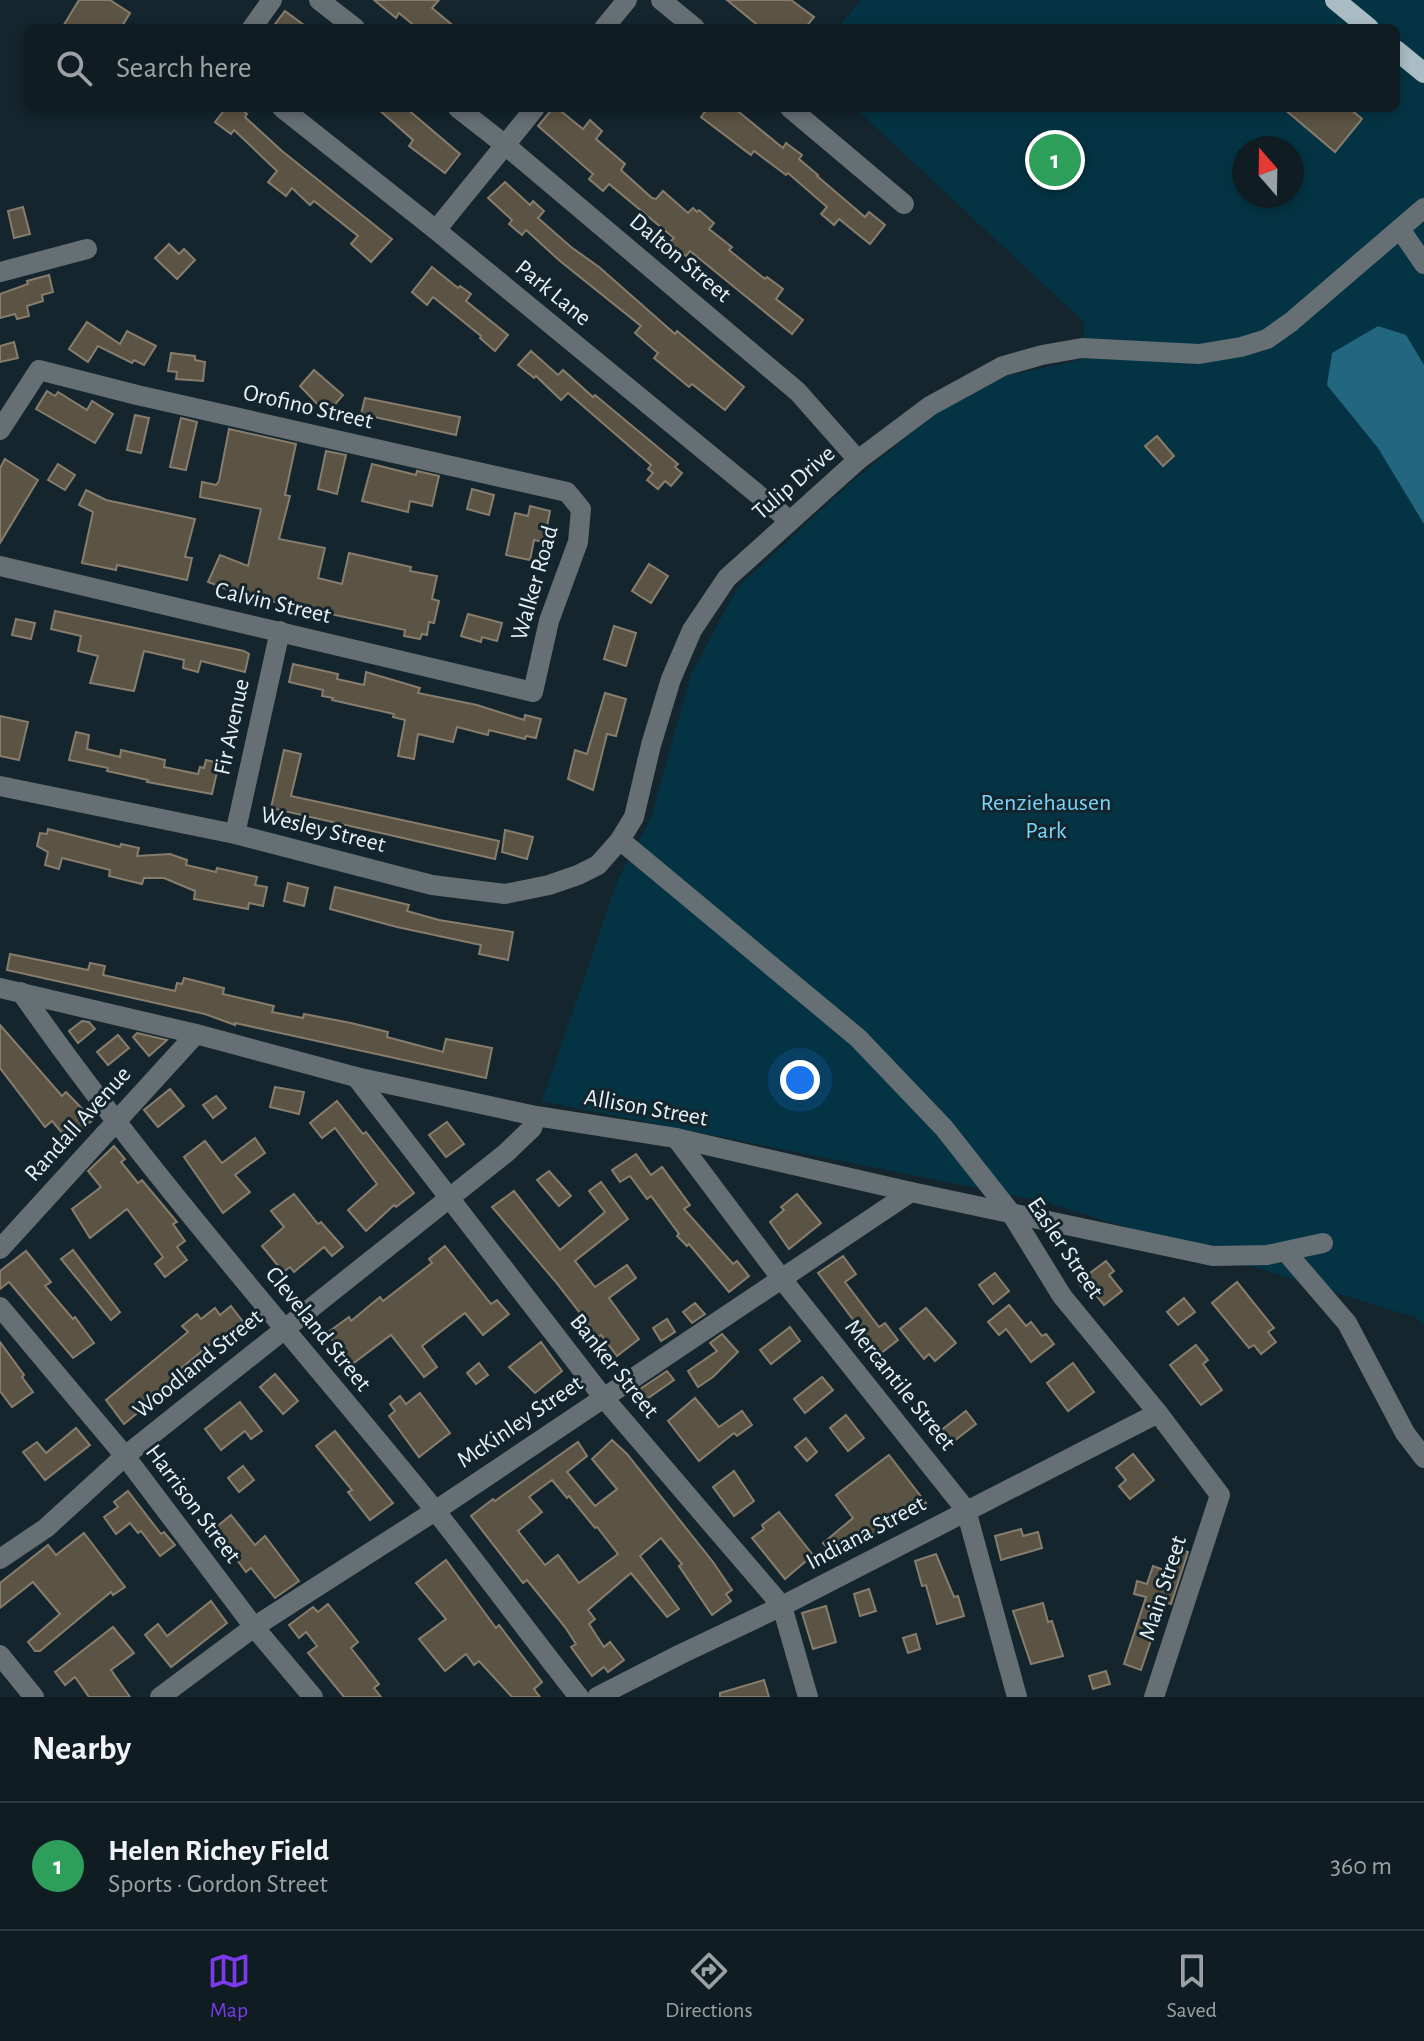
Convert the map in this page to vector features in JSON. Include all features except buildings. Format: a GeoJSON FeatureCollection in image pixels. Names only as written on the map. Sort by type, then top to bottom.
{"type":"FeatureCollection","features":[{"type":"Feature","properties":{"kind":"main road"},"geometry":{"type":"LineString","coordinates":[[1335,0],[1364,24]]}},
{"type":"Feature","properties":{"kind":"main road"},"geometry":{"type":"LineString","coordinates":[[1400,53],[1424,73]]}},
{"type":"Feature","properties":{"kind":"street"},"geometry":{"type":"LineString","coordinates":[[255,24],[272,0]]}},
{"type":"Feature","properties":{"kind":"street"},"geometry":{"type":"LineString","coordinates":[[319,0],[350,24]]}},
{"type":"Feature","properties":{"kind":"street"},"geometry":{"type":"LineString","coordinates":[[607,24],[627,0]]}},
{"type":"Feature","properties":{"kind":"street"},"geometry":{"type":"LineString","coordinates":[[661,0],[690,24]]}},
{"type":"Feature","properties":{"kind":"street","name":"Park Lane"},"geometry":{"type":"LineString","coordinates":[[287,112],[789,520]]}},
{"type":"Feature","properties":{"kind":"street","name":"Dalton Street"},"geometry":{"type":"LineString","coordinates":[[463,112],[798,392],[858,460]]}},
{"type":"Feature","properties":{"kind":"street"},"geometry":{"type":"LineString","coordinates":[[436,230],[532,112]]}},
{"type":"Feature","properties":{"kind":"street"},"geometry":{"type":"LineString","coordinates":[[795,112],[904,204]]}},
{"type":"Feature","properties":{"kind":"street","name":"Tulip Drive"},"geometry":{"type":"LineString","coordinates":[[620,840],[634,817],[671,679],[692,630],[727,578],[858,460],[930,406],[1003,366],[1082,348],[1199,354],[1267,339],[1424,208]]}},
{"type":"Feature","properties":{"kind":"street"},"geometry":{"type":"LineString","coordinates":[[1400,229],[1424,264]]}},
{"type":"Feature","properties":{"kind":"street"},"geometry":{"type":"LineString","coordinates":[[0,272],[87,249]]}},
{"type":"Feature","properties":{"kind":"street","name":"Orofino Street"},"geometry":{"type":"LineString","coordinates":[[0,430],[39,370],[567,492]]}},
{"type":"Feature","properties":{"kind":"street","name":"Walker Road"},"geometry":{"type":"LineString","coordinates":[[533,692],[549,621],[578,542],[581,509],[567,492]]}},
{"type":"Feature","properties":{"kind":"street","name":"Calvin Street"},"geometry":{"type":"LineString","coordinates":[[0,566],[533,692]]}},
{"type":"Feature","properties":{"kind":"street","name":"Fir Avenue"},"geometry":{"type":"LineString","coordinates":[[235,834],[280,631]]}},
{"type":"Feature","properties":{"kind":"street","name":"Wesley Street"},"geometry":{"type":"LineString","coordinates":[[0,786],[235,834],[432,885],[505,894],[549,885],[588,870],[598,865],[620,840]]}},
{"type":"Feature","properties":{"kind":"street","name":"Easler Street"},"geometry":{"type":"LineString","coordinates":[[620,840],[858,1038],[944,1128],[1011,1213],[1062,1296],[1158,1413],[1220,1495]]}},
{"type":"Feature","properties":{"kind":"street","name":"Allison Street"},"geometry":{"type":"LineString","coordinates":[[0,988],[196,1034],[356,1077],[536,1116],[676,1138],[1213,1256],[1236,1258],[1286,1252],[1323,1243]]}},
{"type":"Feature","properties":{"kind":"street","name":"Cleveland Street"},"geometry":{"type":"LineString","coordinates":[[21,992],[116,1119],[435,1511],[579,1697]]}},
{"type":"Feature","properties":{"kind":"street","name":"Randall Avenue"},"geometry":{"type":"LineString","coordinates":[[0,1249],[196,1034]]}},
{"type":"Feature","properties":{"kind":"street","name":"Banker Street"},"geometry":{"type":"LineString","coordinates":[[356,1077],[603,1397],[782,1606],[808,1697]]}},
{"type":"Feature","properties":{"kind":"street","name":"Woodland Street"},"geometry":{"type":"LineString","coordinates":[[0,1559],[46,1528],[125,1456],[506,1153],[532,1128],[536,1116]]}},
{"type":"Feature","properties":{"kind":"street","name":"Mercantile Street"},"geometry":{"type":"LineString","coordinates":[[676,1138],[781,1278],[966,1510],[1017,1697]]}},
{"type":"Feature","properties":{"kind":"street","name":"McKinley Street"},"geometry":{"type":"LineString","coordinates":[[160,1697],[254,1627],[435,1511],[911,1192]]}},
{"type":"Feature","properties":{"kind":"street"},"geometry":{"type":"LineString","coordinates":[[1286,1252],[1347,1323],[1405,1433],[1424,1458]]}},
{"type":"Feature","properties":{"kind":"street","name":"Harrison Street"},"geometry":{"type":"LineString","coordinates":[[0,1307],[125,1456],[254,1627],[313,1697]]}},
{"type":"Feature","properties":{"kind":"street","name":"Indiana Street"},"geometry":{"type":"LineString","coordinates":[[597,1697],[1158,1413]]}},
{"type":"Feature","properties":{"kind":"street","name":"Main Street"},"geometry":{"type":"LineString","coordinates":[[1154,1697],[1220,1495]]}},
{"type":"Feature","properties":{"kind":"street"},"geometry":{"type":"LineString","coordinates":[[0,1655],[34,1697]]}},
{"type":"Feature","properties":{"kind":"green space","name":"Renziehausen Park"},"geometry":{"type":"Polygon","coordinates":[[[861,0],[1424,0],[1424,1325],[1417,1318],[1042,1201],[542,1101],[619,877],[651,818],[691,675],[737,588],[854,480],[934,415],[1006,376],[1084,359],[1084,322],[859,112],[1400,112],[1400,24],[841,24],[861,0]]]}},
{"type":"Feature","properties":{"kind":"shaded area"},"geometry":{"type":"Polygon","coordinates":[[[1378,326],[1406,335],[1424,365],[1424,524],[1378,448],[1327,385],[1332,353],[1378,326]]]}},
{"type":"Feature","properties":{"kind":"place","name":"Helen Richey Field"},"geometry":{"type":"Point","coordinates":[1055,160]}}]}
